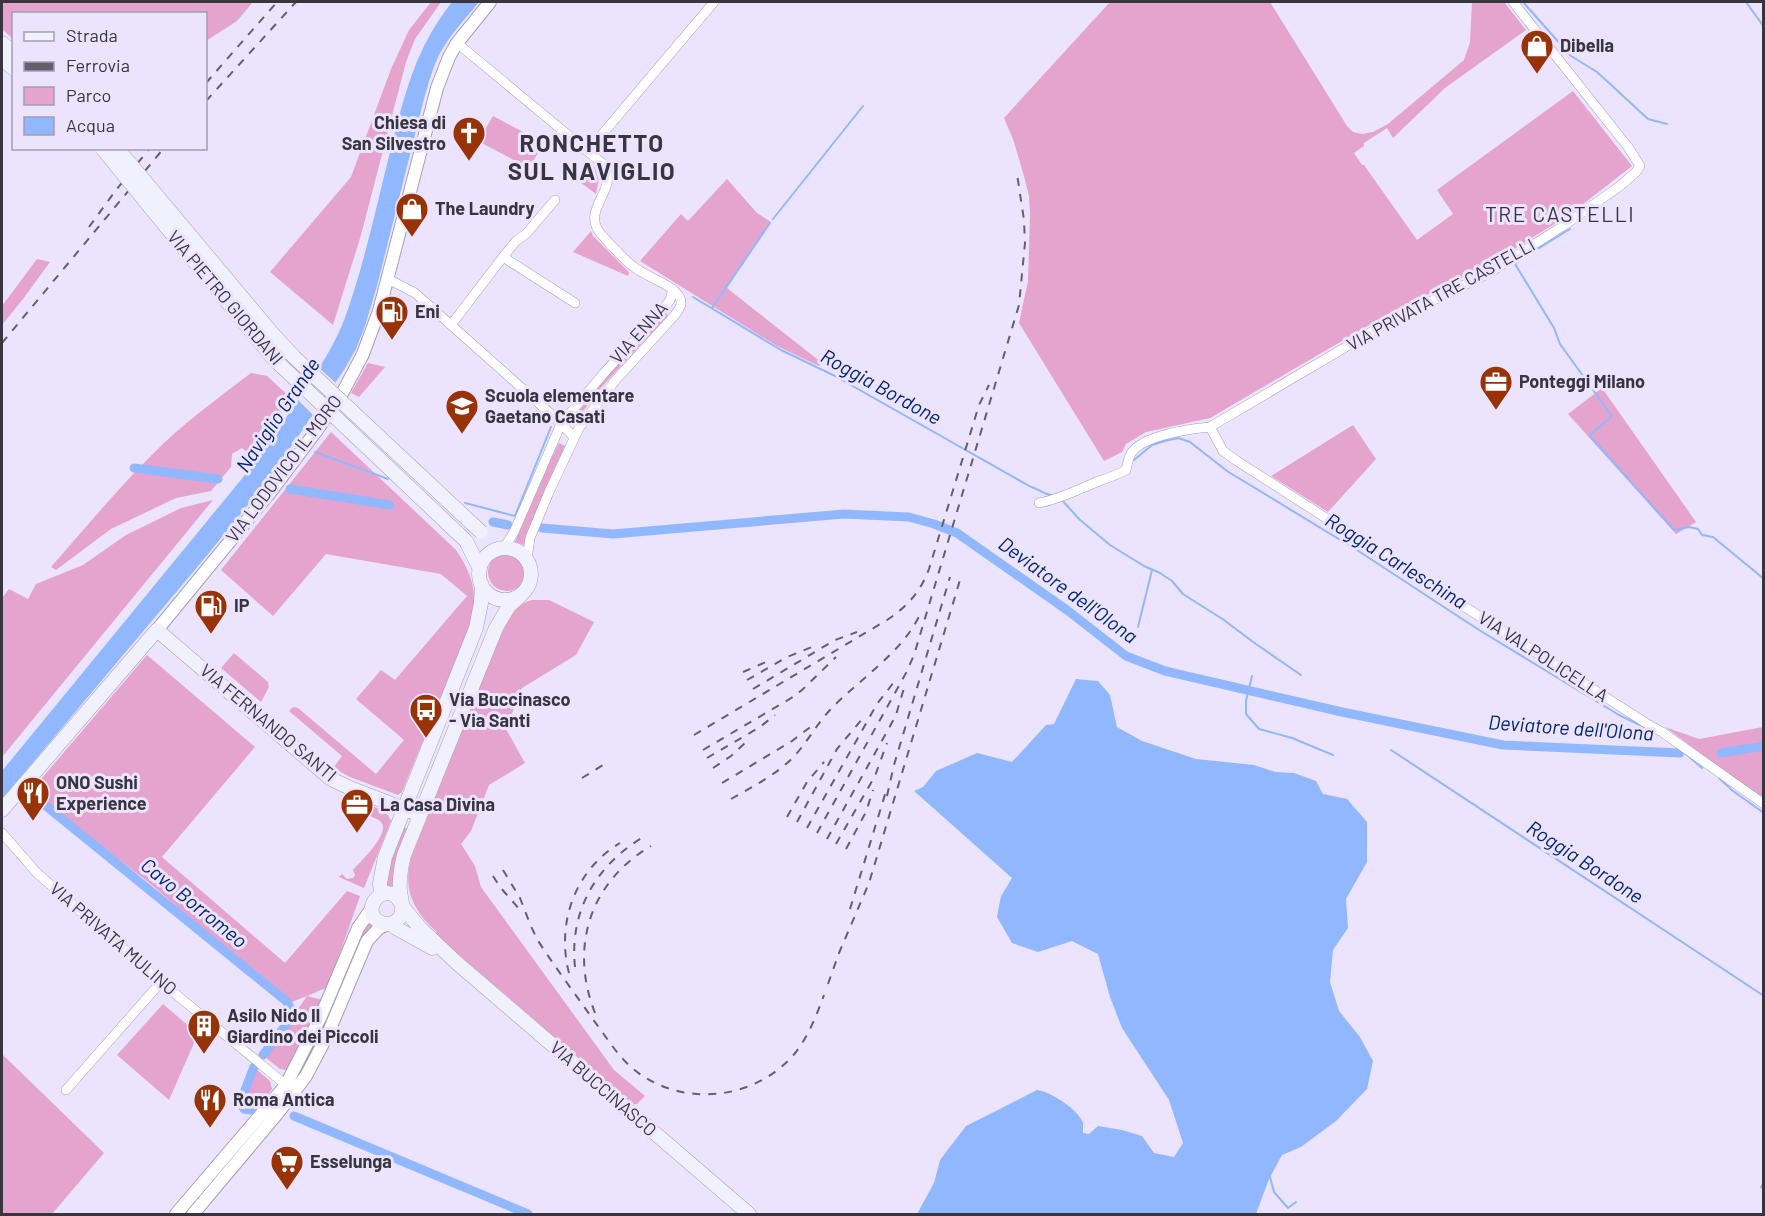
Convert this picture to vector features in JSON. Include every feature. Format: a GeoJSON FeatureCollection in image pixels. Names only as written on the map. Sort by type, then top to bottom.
{"type":"FeatureCollection","features":[{"type":"Feature","properties":{"kind":"main road","name":"VIA PIETRO GIORDANI"},"geometry":{"type":"LineString","coordinates":[[104,150],[273,358],[466,541],[480,568],[482,585]]}},
{"type":"Feature","properties":{"kind":"main road","name":"VIA PIETRO GIORDANI"},"geometry":{"type":"LineString","coordinates":[[119,150],[270,333],[480,532],[503,548],[517,551],[527,559]]}},
{"type":"Feature","properties":{"kind":"main road"},"geometry":{"type":"LineString","coordinates":[[480,568],[487,556],[503,548]]}},
{"type":"Feature","properties":{"kind":"main road"},"geometry":{"type":"LineString","coordinates":[[389,924],[400,917],[402,905],[400,871],[404,855],[496,628],[509,606],[527,588],[531,579],[531,569],[527,559]]}},
{"type":"Feature","properties":{"kind":"main road"},"geometry":{"type":"LineString","coordinates":[[482,585],[490,595],[499,599],[512,599],[521,595]]}},
{"type":"Feature","properties":{"kind":"main road"},"geometry":{"type":"LineString","coordinates":[[372,908],[374,901],[381,895],[380,883],[385,857],[476,628],[482,585]]}},
{"type":"Feature","properties":{"kind":"main road","name":"VIA LODOVICO IL MORO"},"geometry":{"type":"LineString","coordinates":[[2,810],[157,630]]}},
{"type":"Feature","properties":{"kind":"main road","name":"VIA FERNANDO SANTI"},"geometry":{"type":"LineString","coordinates":[[157,630],[331,778],[350,788],[420,815]]}},
{"type":"Feature","properties":{"kind":"main road","name":"VIA BUCCINASCO"},"geometry":{"type":"LineString","coordinates":[[381,895],[392,894],[398,898],[420,928],[457,963],[749,1215]]}},
{"type":"Feature","properties":{"kind":"main road","name":"VIA BUCCINASCO"},"geometry":{"type":"LineString","coordinates":[[372,908],[377,920],[425,943],[457,963]]}},
{"type":"Feature","properties":{"kind":"street","name":"VIA LODOVICO IL MORO"},"geometry":{"type":"LineString","coordinates":[[157,630],[272,490],[344,390],[374,328],[437,88],[457,43],[489,2]]}},
{"type":"Feature","properties":{"kind":"street"},"geometry":{"type":"LineString","coordinates":[[588,151],[714,2]]}},
{"type":"Feature","properties":{"kind":"street","name":"VIA PRIVATA TRE CASTELLI"},"geometry":{"type":"LineString","coordinates":[[1210,427],[1400,315],[1490,273],[1566,224],[1620,186],[1640,168],[1628,147],[1513,2]]}},
{"type":"Feature","properties":{"kind":"street"},"geometry":{"type":"LineString","coordinates":[[457,43],[603,164],[607,173],[607,182],[597,207],[594,224],[635,268],[673,290]]}},
{"type":"Feature","properties":{"kind":"street"},"geometry":{"type":"LineString","coordinates":[[451,325],[503,256],[516,241],[526,234],[555,200]]}},
{"type":"Feature","properties":{"kind":"street"},"geometry":{"type":"LineString","coordinates":[[503,256],[575,303]]}},
{"type":"Feature","properties":{"kind":"street"},"geometry":{"type":"LineString","coordinates":[[388,279],[415,293],[574,437],[530,538],[527,559]]}},
{"type":"Feature","properties":{"kind":"street","name":"VIA ENNA"},"geometry":{"type":"LineString","coordinates":[[561,424],[604,372],[664,308],[673,290]]}},
{"type":"Feature","properties":{"kind":"street","name":"VIA ENNA"},"geometry":{"type":"LineString","coordinates":[[574,437],[614,382],[681,307],[681,300],[673,290]]}},
{"type":"Feature","properties":{"kind":"street"},"geometry":{"type":"LineString","coordinates":[[503,548],[514,532],[561,424]]}},
{"type":"Feature","properties":{"kind":"street"},"geometry":{"type":"LineString","coordinates":[[1039,503],[1117,476],[1126,470],[1132,452],[1146,442],[1183,430],[1210,427]]}},
{"type":"Feature","properties":{"kind":"street","name":"VIA VALPOLICELLA"},"geometry":{"type":"LineString","coordinates":[[1210,427],[1222,451],[1662,732],[1764,804]]}},
{"type":"Feature","properties":{"kind":"street","name":"VIA PRIVATA MULINO"},"geometry":{"type":"LineString","coordinates":[[2,833],[36,873],[161,982],[286,1085]]}},
{"type":"Feature","properties":{"kind":"street"},"geometry":{"type":"LineString","coordinates":[[176,1215],[286,1085],[321,1016],[358,928],[372,908]]}},
{"type":"Feature","properties":{"kind":"street"},"geometry":{"type":"LineString","coordinates":[[193,1215],[306,1076],[327,1036],[367,941],[379,928],[389,924]]}},
{"type":"Feature","properties":{"kind":"street"},"geometry":{"type":"LineString","coordinates":[[66,1090],[161,982]]}},
{"type":"Feature","properties":{"kind":"green space"},"geometry":{"type":"Polygon","coordinates":[[[2,2],[253,2],[237,21],[207,40],[207,12],[12,12],[12,38],[2,29],[2,2]]]}},
{"type":"Feature","properties":{"kind":"green space"},"geometry":{"type":"Polygon","coordinates":[[[431,2],[441,2],[415,39],[406,62],[361,235],[333,325],[270,272],[351,177],[391,69],[409,30],[431,2]]]}},
{"type":"Feature","properties":{"kind":"green space"},"geometry":{"type":"Polygon","coordinates":[[[1110,2],[1270,2],[1347,126],[1353,132],[1362,134],[1373,132],[1388,124],[1464,60],[1470,42],[1472,2],[1504,2],[1526,30],[1445,88],[1393,138],[1387,128],[1364,143],[1364,146],[1354,153],[1417,240],[1453,214],[1437,190],[1573,91],[1632,166],[1569,215],[1483,268],[1395,310],[1210,418],[1146,432],[1126,444],[1122,452],[1104,461],[1019,323],[1028,281],[1029,196],[1013,139],[1004,118],[1110,2]]]}},
{"type":"Feature","properties":{"kind":"green space"},"geometry":{"type":"Polygon","coordinates":[[[493,116],[544,143],[529,168],[478,141],[493,116]]]}},
{"type":"Feature","properties":{"kind":"green space"},"geometry":{"type":"Polygon","coordinates":[[[594,166],[599,178],[596,194],[580,182],[594,166]]]}},
{"type":"Feature","properties":{"kind":"green space"},"geometry":{"type":"Polygon","coordinates":[[[727,179],[757,213],[771,222],[727,288],[822,363],[819,366],[777,346],[640,261],[681,214],[688,221],[727,179]]]}},
{"type":"Feature","properties":{"kind":"green space"},"geometry":{"type":"Polygon","coordinates":[[[591,231],[593,236],[629,272],[628,276],[573,252],[591,231]]]}},
{"type":"Feature","properties":{"kind":"green space"},"geometry":{"type":"Polygon","coordinates":[[[37,259],[50,262],[2,325],[2,306],[37,259]]]}},
{"type":"Feature","properties":{"kind":"green space"},"geometry":{"type":"Polygon","coordinates":[[[666,313],[668,316],[606,382],[580,415],[577,413],[601,383],[666,313]]]}},
{"type":"Feature","properties":{"kind":"green space"},"geometry":{"type":"Polygon","coordinates":[[[368,363],[385,367],[359,397],[351,393],[368,363]]]}},
{"type":"Feature","properties":{"kind":"green space"},"geometry":{"type":"Polygon","coordinates":[[[251,373],[267,376],[291,398],[249,454],[242,448],[232,454],[231,467],[211,491],[176,498],[111,529],[56,570],[51,567],[165,442],[251,373]]]}},
{"type":"Feature","properties":{"kind":"green space"},"geometry":{"type":"Polygon","coordinates":[[[1602,388],[1696,522],[1676,534],[1568,414],[1602,388]]]}},
{"type":"Feature","properties":{"kind":"green space"},"geometry":{"type":"Polygon","coordinates":[[[1353,425],[1376,459],[1328,512],[1271,476],[1353,425]]]}},
{"type":"Feature","properties":{"kind":"green space"},"geometry":{"type":"Polygon","coordinates":[[[331,432],[456,550],[470,576],[474,594],[471,623],[402,792],[398,795],[333,768],[342,756],[289,711],[293,707],[298,708],[376,774],[404,740],[356,699],[381,670],[395,680],[467,596],[441,574],[326,554],[273,616],[221,570],[331,432]]]}},
{"type":"Feature","properties":{"kind":"green space"},"geometry":{"type":"Polygon","coordinates":[[[559,443],[565,446],[524,545],[515,542],[550,461],[559,443]]]}},
{"type":"Feature","properties":{"kind":"green space"},"geometry":{"type":"Polygon","coordinates":[[[213,500],[2,757],[2,598],[9,589],[28,599],[36,584],[83,565],[126,535],[181,508],[213,500]]]}},
{"type":"Feature","properties":{"kind":"green space"},"geometry":{"type":"Polygon","coordinates":[[[507,553],[520,559],[526,572],[520,585],[507,591],[494,585],[488,572],[494,559],[507,553]]]}},
{"type":"Feature","properties":{"kind":"green space"},"geometry":{"type":"Polygon","coordinates":[[[532,600],[549,600],[594,622],[576,655],[522,688],[506,729],[525,763],[489,785],[471,831],[461,844],[475,866],[481,887],[614,1070],[645,1096],[637,1104],[633,1104],[616,1090],[435,934],[437,932],[415,906],[409,888],[408,877],[412,855],[500,636],[517,609],[532,600]]]}},
{"type":"Feature","properties":{"kind":"green space"},"geometry":{"type":"Polygon","coordinates":[[[234,653],[268,682],[269,687],[261,702],[221,668],[234,653]]]}},
{"type":"Feature","properties":{"kind":"green space"},"geometry":{"type":"Polygon","coordinates":[[[147,655],[255,747],[162,857],[285,963],[347,891],[360,896],[328,987],[289,1003],[147,881],[30,792],[147,655]]]}},
{"type":"Feature","properties":{"kind":"green space"},"geometry":{"type":"Polygon","coordinates":[[[1665,727],[1699,739],[1763,727],[1763,799],[1665,727]]]}},
{"type":"Feature","properties":{"kind":"green space"},"geometry":{"type":"Polygon","coordinates":[[[363,804],[383,811],[391,821],[364,888],[339,877],[342,874],[347,879],[353,878],[355,875],[353,870],[374,847],[382,833],[381,822],[364,813],[363,804]]]}},
{"type":"Feature","properties":{"kind":"green space"},"geometry":{"type":"Polygon","coordinates":[[[401,827],[409,829],[396,890],[382,888],[401,827]]]}},
{"type":"Feature","properties":{"kind":"green space"},"geometry":{"type":"Polygon","coordinates":[[[365,914],[376,926],[303,1074],[299,1072],[365,914]]]}},
{"type":"Feature","properties":{"kind":"green space"},"geometry":{"type":"Polygon","coordinates":[[[307,996],[323,1000],[289,1068],[280,1069],[265,1057],[307,996]]]}},
{"type":"Feature","properties":{"kind":"green space"},"geometry":{"type":"Polygon","coordinates":[[[163,1004],[198,1034],[169,1100],[117,1055],[163,1004]]]}},
{"type":"Feature","properties":{"kind":"green space"},"geometry":{"type":"Polygon","coordinates":[[[2,1054],[104,1153],[52,1214],[2,1214],[2,1054]]]}},
{"type":"Feature","properties":{"kind":"green space"},"geometry":{"type":"Polygon","coordinates":[[[257,1070],[270,1081],[272,1089],[253,1114],[248,1112],[244,1094],[257,1070]]]}},
{"type":"Feature","properties":{"kind":"water"},"geometry":{"type":"Polygon","coordinates":[[[452,2],[479,2],[448,41],[433,70],[377,286],[356,349],[268,480],[2,799],[2,771],[249,470],[327,354],[342,325],[353,295],[413,71],[429,36],[452,2]]]}},
{"type":"Feature","properties":{"kind":"water"},"geometry":{"type":"Polygon","coordinates":[[[1076,679],[1098,681],[1110,695],[1117,727],[1142,741],[1196,759],[1254,765],[1275,772],[1294,773],[1316,781],[1323,794],[1347,799],[1367,822],[1367,862],[1346,899],[1348,928],[1333,950],[1330,982],[1339,1011],[1360,1037],[1373,1061],[1367,1089],[1336,1121],[1301,1147],[1282,1155],[1269,1179],[1256,1214],[917,1214],[934,1183],[940,1160],[966,1126],[1037,1090],[1056,1097],[1076,1112],[1083,1123],[1083,1133],[1089,1134],[1098,1126],[1122,1130],[1142,1136],[1154,1153],[1174,1157],[1183,1143],[1169,1100],[1122,1028],[1110,997],[1098,954],[1072,941],[1038,952],[1012,943],[997,917],[1001,896],[1012,878],[914,791],[923,787],[936,771],[977,753],[1012,762],[1046,725],[1054,724],[1076,679]]]}},
{"type":"Feature","properties":{"kind":"pier"},"geometry":{"type":"Polygon","coordinates":[[[317,366],[338,385],[315,417],[296,398],[317,366]]]}},
{"type":"Feature","properties":{"kind":"waterway"},"geometry":{"type":"LineString","coordinates":[[1523,2],[1571,56],[1597,72],[1648,119],[1667,124]]}},
{"type":"Feature","properties":{"kind":"waterway"},"geometry":{"type":"LineString","coordinates":[[1746,2],[1764,27]]}},
{"type":"Feature","properties":{"kind":"waterway"},"geometry":{"type":"LineString","coordinates":[[773,219],[863,106]]}},
{"type":"Feature","properties":{"kind":"waterway"},"geometry":{"type":"LineString","coordinates":[[712,308],[770,223]]}},
{"type":"Feature","properties":{"kind":"waterway"},"geometry":{"type":"LineString","coordinates":[[1570,229],[1515,264],[1554,328],[1560,344],[1611,415],[1591,434],[1591,437],[1674,530],[1689,527],[1698,529],[1702,535],[1713,537],[1764,579]]}},
{"type":"Feature","properties":{"kind":"waterway","name":"Roggia Bordone"},"geometry":{"type":"LineString","coordinates":[[693,297],[781,350],[835,376],[1031,487],[1052,495]]}},
{"type":"Feature","properties":{"kind":"waterway","name":"Roggia Bordone"},"geometry":{"type":"LineString","coordinates":[[465,503],[515,516],[551,427]]}},
{"type":"Feature","properties":{"kind":"waterway","name":"Roggia Carleschina"},"geometry":{"type":"LineString","coordinates":[[1134,460],[1152,445],[1178,438],[1190,442],[1227,471],[1360,552],[1479,630],[1619,715],[1644,727]]}},
{"type":"Feature","properties":{"kind":"waterway","name":"Roggia Bordone"},"geometry":{"type":"LineString","coordinates":[[315,452],[388,479]]}},
{"type":"Feature","properties":{"kind":"waterway","name":"Deviatore dell'Olona"},"geometry":{"type":"LineString","coordinates":[[134,468],[218,479]]}},
{"type":"Feature","properties":{"kind":"waterway","name":"Deviatore dell'Olona"},"geometry":{"type":"LineString","coordinates":[[290,489],[390,505]]}},
{"type":"Feature","properties":{"kind":"waterway","name":"Roggia Bordone"},"geometry":{"type":"LineString","coordinates":[[1062,500],[1079,519],[1110,545],[1172,581],[1183,594],[1301,675]]}},
{"type":"Feature","properties":{"kind":"waterway","name":"Deviatore dell'Olona"},"geometry":{"type":"LineString","coordinates":[[542,528],[613,534],[844,514],[909,517],[957,533],[1067,610],[1126,656],[1165,671],[1342,712],[1503,745],[1680,753]]}},
{"type":"Feature","properties":{"kind":"waterway","name":"Deviatore dell'Olona"},"geometry":{"type":"LineString","coordinates":[[493,522],[508,525]]}},
{"type":"Feature","properties":{"kind":"waterway","name":"Roggia Bordone"},"geometry":{"type":"LineString","coordinates":[[1138,627],[1152,570]]}},
{"type":"Feature","properties":{"kind":"waterway","name":"Roggia Bordone"},"geometry":{"type":"LineString","coordinates":[[1134,640],[1136,635]]}},
{"type":"Feature","properties":{"kind":"waterway","name":"Roggia Bordone"},"geometry":{"type":"LineString","coordinates":[[1252,676],[1246,701],[1246,714],[1259,729],[1292,738],[1333,755]]}},
{"type":"Feature","properties":{"kind":"waterway","name":"Deviatore dell'Olona"},"geometry":{"type":"LineString","coordinates":[[1721,753],[1764,746]]}},
{"type":"Feature","properties":{"kind":"waterway","name":"Roggia Bordone"},"geometry":{"type":"LineString","coordinates":[[1391,750],[1764,996]]}},
{"type":"Feature","properties":{"kind":"waterway","name":"Roggia Carleschina"},"geometry":{"type":"LineString","coordinates":[[1686,754],[1702,768]]}},
{"type":"Feature","properties":{"kind":"waterway","name":"Roggia Carleschina"},"geometry":{"type":"LineString","coordinates":[[1719,778],[1764,813]]}},
{"type":"Feature","properties":{"kind":"waterway","name":"Cavo Borromeo"},"geometry":{"type":"LineString","coordinates":[[30,793],[286,1001],[290,1007],[291,1018],[263,1055]]}},
{"type":"Feature","properties":{"kind":"waterway","name":"Cavo Borromeo"},"geometry":{"type":"LineString","coordinates":[[251,1110],[244,1109],[240,1103],[254,1067]]}},
{"type":"Feature","properties":{"kind":"waterway","name":"Cavo Borromeo"},"geometry":{"type":"LineString","coordinates":[[294,1116],[528,1214]]}},
{"type":"Feature","properties":{"kind":"waterway"},"geometry":{"type":"LineString","coordinates":[[1270,1177],[1274,1192],[1288,1208],[1296,1202]]}},
{"type":"Feature","properties":{"kind":"waterway","name":"Roggia Bordone"},"geometry":{"type":"LineString","coordinates":[[1764,1183],[1761,1187],[1764,1189]]}},
{"type":"Feature","properties":{"kind":"railway"},"geometry":{"type":"LineString","coordinates":[[207,82],[277,2]]}},
{"type":"Feature","properties":{"kind":"railway"},"geometry":{"type":"LineString","coordinates":[[207,100],[296,2]]}},
{"type":"Feature","properties":{"kind":"railway"},"geometry":{"type":"LineString","coordinates":[[89,227],[148,150]]}},
{"type":"Feature","properties":{"kind":"railway"},"geometry":{"type":"LineString","coordinates":[[2,343],[162,150]]}},
{"type":"Feature","properties":{"kind":"railway"},"geometry":{"type":"LineString","coordinates":[[817,833],[914,655],[1019,305],[1025,243],[1017,174]]}},
{"type":"Feature","properties":{"kind":"railway"},"geometry":{"type":"LineString","coordinates":[[694,735],[887,620],[912,598],[929,569],[979,405],[989,385]]}},
{"type":"Feature","properties":{"kind":"railway"},"geometry":{"type":"LineString","coordinates":[[887,796],[894,765],[950,577]]}},
{"type":"Feature","properties":{"kind":"railway"},"geometry":{"type":"LineString","coordinates":[[828,984],[869,883],[960,580]]}},
{"type":"Feature","properties":{"kind":"railway"},"geometry":{"type":"LineString","coordinates":[[731,799],[760,783],[786,764],[804,745],[830,710],[904,640],[921,612]]}},
{"type":"Feature","properties":{"kind":"railway"},"geometry":{"type":"LineString","coordinates":[[753,689],[835,640],[857,632]]}},
{"type":"Feature","properties":{"kind":"railway"},"geometry":{"type":"LineString","coordinates":[[747,680],[787,657],[812,647]]}},
{"type":"Feature","properties":{"kind":"railway"},"geometry":{"type":"LineString","coordinates":[[703,750],[793,697],[836,657]]}},
{"type":"Feature","properties":{"kind":"railway"},"geometry":{"type":"LineString","coordinates":[[743,672],[766,662]]}},
{"type":"Feature","properties":{"kind":"railway"},"geometry":{"type":"LineString","coordinates":[[807,828],[877,704],[894,682]]}},
{"type":"Feature","properties":{"kind":"railway"},"geometry":{"type":"LineString","coordinates":[[827,839],[896,715],[904,688]]}},
{"type":"Feature","properties":{"kind":"railway"},"geometry":{"type":"LineString","coordinates":[[707,758],[760,727],[775,715]]}},
{"type":"Feature","properties":{"kind":"railway"},"geometry":{"type":"LineString","coordinates":[[797,822],[837,749],[863,718]]}},
{"type":"Feature","properties":{"kind":"railway"},"geometry":{"type":"LineString","coordinates":[[722,783],[792,741],[813,725]]}},
{"type":"Feature","properties":{"kind":"railway"},"geometry":{"type":"LineString","coordinates":[[713,768],[746,742]]}},
{"type":"Feature","properties":{"kind":"railway"},"geometry":{"type":"LineString","coordinates":[[836,844],[875,776],[887,743]]}},
{"type":"Feature","properties":{"kind":"railway"},"geometry":{"type":"LineString","coordinates":[[787,817],[807,782],[824,762]]}},
{"type":"Feature","properties":{"kind":"railway"},"geometry":{"type":"LineString","coordinates":[[582,778],[603,765]]}},
{"type":"Feature","properties":{"kind":"railway"},"geometry":{"type":"LineString","coordinates":[[850,909],[887,788]]}},
{"type":"Feature","properties":{"kind":"railway"},"geometry":{"type":"LineString","coordinates":[[846,849],[866,812],[873,790]]}},
{"type":"Feature","properties":{"kind":"railway"},"geometry":{"type":"LineString","coordinates":[[575,967],[574,946],[577,926],[590,891],[613,860],[645,836]]}},
{"type":"Feature","properties":{"kind":"railway"},"geometry":{"type":"LineString","coordinates":[[569,973],[565,935],[573,899],[591,868],[604,854],[620,843]]}},
{"type":"Feature","properties":{"kind":"railway"},"geometry":{"type":"LineString","coordinates":[[595,1013],[587,988],[584,964],[585,941],[590,918],[613,878],[630,861],[651,846]]}},
{"type":"Feature","properties":{"kind":"railway"},"geometry":{"type":"LineString","coordinates":[[503,870],[520,898],[537,939],[616,1051],[632,1068],[651,1081],[673,1090],[695,1094],[717,1094],[760,1081],[796,1052],[809,1032],[824,995]]}},
{"type":"Feature","properties":{"kind":"railway"},"geometry":{"type":"LineString","coordinates":[[493,876],[521,911]]}},
{"type":"Feature","properties":{"kind":"place","name":"Dibella"},"geometry":{"type":"Point","coordinates":[1537,75]}},
{"type":"Feature","properties":{"kind":"place","name":"Chiesa di San Silvestro"},"geometry":{"type":"Point","coordinates":[469,162]}},
{"type":"Feature","properties":{"kind":"place","name":"The Laundry"},"geometry":{"type":"Point","coordinates":[412,238]}},
{"type":"Feature","properties":{"kind":"place","name":"Eni"},"geometry":{"type":"Point","coordinates":[392,341]}},
{"type":"Feature","properties":{"kind":"place","name":"Ponteggi Milano"},"geometry":{"type":"Point","coordinates":[1496,411]}},
{"type":"Feature","properties":{"kind":"place","name":"Scuola elementare Gaetano Casati"},"geometry":{"type":"Point","coordinates":[462,435]}},
{"type":"Feature","properties":{"kind":"place","name":"IP"},"geometry":{"type":"Point","coordinates":[211,635]}},
{"type":"Feature","properties":{"kind":"place","name":"Via Buccinasco - Via Santi"},"geometry":{"type":"Point","coordinates":[426,739]}},
{"type":"Feature","properties":{"kind":"place","name":"ONO Sushi Experience"},"geometry":{"type":"Point","coordinates":[33,822]}},
{"type":"Feature","properties":{"kind":"place","name":"La Casa Divina"},"geometry":{"type":"Point","coordinates":[357,834]}},
{"type":"Feature","properties":{"kind":"place","name":"Asilo Nido Il Giardino dei Piccoli"},"geometry":{"type":"Point","coordinates":[204,1055]}},
{"type":"Feature","properties":{"kind":"place","name":"Roma Antica"},"geometry":{"type":"Point","coordinates":[210,1129]}},
{"type":"Feature","properties":{"kind":"place","name":"Esselunga"},"geometry":{"type":"Point","coordinates":[287,1191]}},
{"type":"Feature","properties":{"kind":"district","name":"RONCHETTO SUL NAVIGLIO"},"geometry":{"type":"Point","coordinates":[592,158]}},
{"type":"Feature","properties":{"kind":"district","name":"TRE CASTELLI"},"geometry":{"type":"Point","coordinates":[1560,215]}},
{"type":"Feature","properties":{"kind":"water label","name":"Naviglio Grande"},"geometry":{"type":"Point","coordinates":[278,415]}}]}
